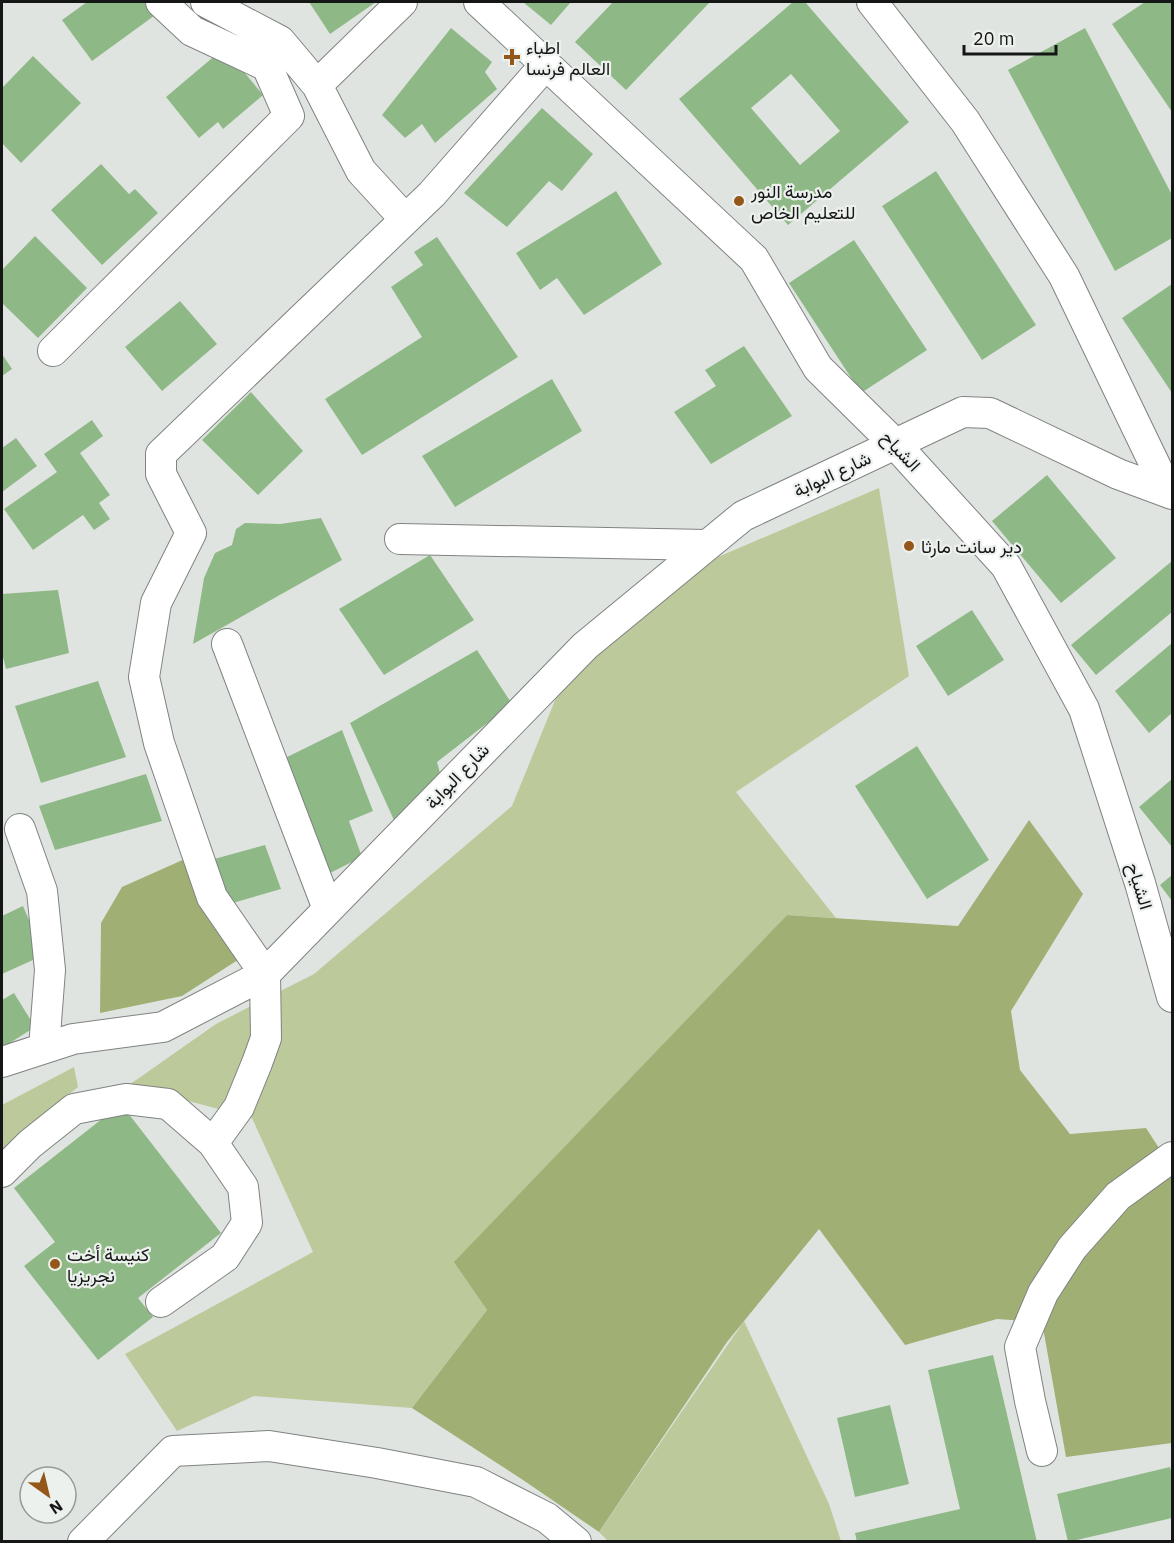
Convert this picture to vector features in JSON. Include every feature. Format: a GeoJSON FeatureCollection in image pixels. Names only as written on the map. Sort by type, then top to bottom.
{"type":"FeatureCollection","features":[{"type":"Feature","properties":{"kind":"street"},"geometry":{"type":"LineString","coordinates":[[53,351],[289,116],[267,66],[192,31],[161,2]]}},
{"type":"Feature","properties":{"kind":"street"},"geometry":{"type":"LineString","coordinates":[[206,2],[280,40],[317,85],[361,171],[405,219]]}},
{"type":"Feature","properties":{"kind":"street"},"geometry":{"type":"LineString","coordinates":[[317,85],[402,2]]}},
{"type":"Feature","properties":{"kind":"street","name":"الشياح"},"geometry":{"type":"LineString","coordinates":[[479,2],[754,259],[818,368],[896,444],[1006,566],[1084,709],[1140,883],[1172,993]]}},
{"type":"Feature","properties":{"kind":"street"},"geometry":{"type":"LineString","coordinates":[[872,2],[965,121],[1064,276],[1170,493]]}},
{"type":"Feature","properties":{"kind":"street"},"geometry":{"type":"LineString","coordinates":[[213,1143],[239,1107],[266,1038],[265,974],[212,897],[159,743],[144,677],[156,603],[191,533],[161,474],[160,454],[432,194],[546,64]]}},
{"type":"Feature","properties":{"kind":"street","name":"شارع البوابة"},"geometry":{"type":"LineString","coordinates":[[2,1062],[73,1040],[163,1027],[265,974],[585,646],[743,516],[963,412],[990,413],[1118,474],[1170,493]]}},
{"type":"Feature","properties":{"kind":"street"},"geometry":{"type":"LineString","coordinates":[[400,539],[707,545]]}},
{"type":"Feature","properties":{"kind":"street"},"geometry":{"type":"LineString","coordinates":[[227,644],[328,909]]}},
{"type":"Feature","properties":{"kind":"street"},"geometry":{"type":"LineString","coordinates":[[20,829],[42,891],[50,970],[44,1048]]}},
{"type":"Feature","properties":{"kind":"street"},"geometry":{"type":"LineString","coordinates":[[2,1172],[30,1144],[74,1109],[126,1099],[168,1104],[213,1143],[243,1187],[248,1223],[225,1257],[161,1302]]}},
{"type":"Feature","properties":{"kind":"street"},"geometry":{"type":"LineString","coordinates":[[1042,1451],[1029,1401],[1020,1347],[1043,1293],[1072,1248],[1118,1196],[1173,1157]]}},
{"type":"Feature","properties":{"kind":"street"},"geometry":{"type":"LineString","coordinates":[[83,1542],[173,1451],[269,1446],[476,1482],[547,1518],[576,1542]]}},
{"type":"Feature","properties":{"kind":"green space"},"geometry":{"type":"Polygon","coordinates":[[[879,488],[909,676],[736,792],[836,918],[787,915],[455,1262],[487,1310],[412,1408],[254,1396],[177,1431],[125,1354],[313,1252],[252,1118],[129,1085],[216,1024],[314,974],[512,806],[558,693],[639,613],[711,560],[879,488]]]}},
{"type":"Feature","properties":{"kind":"green space"},"geometry":{"type":"Polygon","coordinates":[[[1029,820],[1083,894],[1011,1011],[1020,1070],[1070,1134],[1146,1128],[1172,1168],[1172,1443],[1066,1457],[1042,1322],[997,1319],[905,1345],[819,1229],[727,1342],[599,1532],[412,1408],[487,1310],[454,1262],[787,915],[958,926],[1029,820]]]}},
{"type":"Feature","properties":{"kind":"green space"},"geometry":{"type":"Polygon","coordinates":[[[187,858],[247,954],[182,996],[100,1013],[101,923],[122,887],[187,858]]]}},
{"type":"Feature","properties":{"kind":"green space"},"geometry":{"type":"Polygon","coordinates":[[[74,1067],[78,1087],[25,1130],[2,1156],[2,1105],[74,1067]]]}},
{"type":"Feature","properties":{"kind":"green space"},"geometry":{"type":"Polygon","coordinates":[[[744,1321],[829,1504],[841,1541],[608,1541],[599,1532],[744,1321]]]}},
{"type":"Feature","properties":{"kind":"building"},"geometry":{"type":"Polygon","coordinates":[[[87,2],[149,2],[158,13],[92,61],[62,20],[87,2]]]}},
{"type":"Feature","properties":{"kind":"building"},"geometry":{"type":"Polygon","coordinates":[[[309,2],[376,2],[330,34],[309,2]]]}},
{"type":"Feature","properties":{"kind":"building"},"geometry":{"type":"Polygon","coordinates":[[[523,2],[571,2],[551,25],[523,2]]]}},
{"type":"Feature","properties":{"kind":"building"},"geometry":{"type":"Polygon","coordinates":[[[613,2],[710,2],[626,90],[575,42],[613,2]]]}},
{"type":"Feature","properties":{"kind":"building"},"geometry":{"type":"Polygon","coordinates":[[[793,2],[805,2],[909,122],[788,225],[679,99],[793,2]],[[791,74],[751,108],[800,165],[840,131],[791,74]]]}},
{"type":"Feature","properties":{"kind":"building"},"geometry":{"type":"Polygon","coordinates":[[[1145,2],[1172,2],[1172,112],[1112,24],[1145,2]]]}},
{"type":"Feature","properties":{"kind":"building"},"geometry":{"type":"Polygon","coordinates":[[[451,28],[492,62],[485,72],[497,89],[435,143],[422,124],[405,138],[382,115],[451,28]]]}},
{"type":"Feature","properties":{"kind":"building"},"geometry":{"type":"Polygon","coordinates":[[[1085,28],[1172,195],[1172,238],[1115,271],[1008,70],[1085,28]]]}},
{"type":"Feature","properties":{"kind":"building"},"geometry":{"type":"Polygon","coordinates":[[[224,48],[263,95],[223,129],[218,122],[199,138],[166,97],[224,48]]]}},
{"type":"Feature","properties":{"kind":"building"},"geometry":{"type":"Polygon","coordinates":[[[33,56],[81,103],[21,163],[2,143],[2,88],[33,56]]]}},
{"type":"Feature","properties":{"kind":"building"},"geometry":{"type":"Polygon","coordinates":[[[542,108],[593,154],[562,191],[549,181],[507,227],[464,193],[542,108]]]}},
{"type":"Feature","properties":{"kind":"building"},"geometry":{"type":"Polygon","coordinates":[[[101,164],[129,194],[135,189],[158,213],[102,265],[51,210],[101,164]]]}},
{"type":"Feature","properties":{"kind":"building"},"geometry":{"type":"Polygon","coordinates":[[[936,171],[1036,325],[982,360],[882,206],[936,171]]]}},
{"type":"Feature","properties":{"kind":"building"},"geometry":{"type":"Polygon","coordinates":[[[616,191],[662,264],[584,315],[557,278],[540,290],[516,253],[616,191]]]}},
{"type":"Feature","properties":{"kind":"building"},"geometry":{"type":"Polygon","coordinates":[[[35,236],[87,288],[38,338],[2,303],[2,270],[35,236]]]}},
{"type":"Feature","properties":{"kind":"building"},"geometry":{"type":"Polygon","coordinates":[[[437,237],[518,357],[362,455],[325,399],[422,337],[391,287],[423,265],[414,252],[437,237]]]}},
{"type":"Feature","properties":{"kind":"building"},"geometry":{"type":"Polygon","coordinates":[[[854,240],[927,350],[861,393],[789,283],[854,240]]]}},
{"type":"Feature","properties":{"kind":"building"},"geometry":{"type":"Polygon","coordinates":[[[1172,284],[1172,393],[1122,318],[1172,284]]]}},
{"type":"Feature","properties":{"kind":"building"},"geometry":{"type":"Polygon","coordinates":[[[180,301],[217,344],[162,391],[125,347],[180,301]]]}},
{"type":"Feature","properties":{"kind":"building"},"geometry":{"type":"Polygon","coordinates":[[[744,346],[792,416],[711,464],[674,412],[716,386],[705,370],[744,346]]]}},
{"type":"Feature","properties":{"kind":"building"},"geometry":{"type":"Polygon","coordinates":[[[2,354],[12,369],[2,376],[2,354]]]}},
{"type":"Feature","properties":{"kind":"building"},"geometry":{"type":"Polygon","coordinates":[[[552,379],[582,431],[455,507],[422,456],[552,379]]]}},
{"type":"Feature","properties":{"kind":"building"},"geometry":{"type":"Polygon","coordinates":[[[251,392],[303,451],[258,495],[202,440],[251,392]]]}},
{"type":"Feature","properties":{"kind":"building"},"geometry":{"type":"Polygon","coordinates":[[[92,420],[103,436],[80,453],[110,495],[99,503],[110,519],[94,530],[83,515],[33,550],[4,509],[57,472],[44,454],[92,420]]]}},
{"type":"Feature","properties":{"kind":"building"},"geometry":{"type":"Polygon","coordinates":[[[16,438],[37,466],[2,492],[2,448],[16,438]]]}},
{"type":"Feature","properties":{"kind":"building"},"geometry":{"type":"Polygon","coordinates":[[[1047,475],[1116,558],[1061,603],[992,521],[1047,475]]]}},
{"type":"Feature","properties":{"kind":"building"},"geometry":{"type":"Polygon","coordinates":[[[321,518],[342,560],[193,644],[204,578],[215,553],[232,545],[236,529],[245,523],[280,524],[321,518]]]}},
{"type":"Feature","properties":{"kind":"building"},"geometry":{"type":"Polygon","coordinates":[[[430,555],[474,620],[384,675],[339,609],[430,555]]]}},
{"type":"Feature","properties":{"kind":"building"},"geometry":{"type":"Polygon","coordinates":[[[1172,561],[1172,612],[1096,675],[1071,645],[1172,561]]]}},
{"type":"Feature","properties":{"kind":"building"},"geometry":{"type":"Polygon","coordinates":[[[58,590],[69,653],[6,669],[2,653],[2,594],[58,590]]]}},
{"type":"Feature","properties":{"kind":"building"},"geometry":{"type":"Polygon","coordinates":[[[972,610],[1004,660],[948,696],[916,646],[972,610]]]}},
{"type":"Feature","properties":{"kind":"building"},"geometry":{"type":"Polygon","coordinates":[[[1172,643],[1172,713],[1149,733],[1115,691],[1172,643]]]}},
{"type":"Feature","properties":{"kind":"building"},"geometry":{"type":"Polygon","coordinates":[[[477,650],[512,704],[437,762],[446,795],[398,829],[350,723],[477,650]]]}},
{"type":"Feature","properties":{"kind":"building"},"geometry":{"type":"Polygon","coordinates":[[[98,681],[126,757],[41,783],[15,706],[98,681]]]}},
{"type":"Feature","properties":{"kind":"building"},"geometry":{"type":"Polygon","coordinates":[[[342,730],[373,811],[349,821],[362,857],[324,876],[279,761],[342,730]]]}},
{"type":"Feature","properties":{"kind":"building"},"geometry":{"type":"Polygon","coordinates":[[[917,746],[989,860],[927,899],[855,786],[917,746]]]}},
{"type":"Feature","properties":{"kind":"building"},"geometry":{"type":"Polygon","coordinates":[[[146,774],[162,821],[55,850],[39,806],[146,774]]]}},
{"type":"Feature","properties":{"kind":"building"},"geometry":{"type":"Polygon","coordinates":[[[1172,779],[1172,847],[1139,807],[1172,779]]]}},
{"type":"Feature","properties":{"kind":"building"},"geometry":{"type":"Polygon","coordinates":[[[265,845],[281,889],[226,905],[207,861],[265,845]]]}},
{"type":"Feature","properties":{"kind":"building"},"geometry":{"type":"Polygon","coordinates":[[[1172,875],[1172,901],[1160,885],[1172,875]]]}},
{"type":"Feature","properties":{"kind":"building"},"geometry":{"type":"Polygon","coordinates":[[[23,906],[44,955],[2,974],[2,916],[23,906]]]}},
{"type":"Feature","properties":{"kind":"building"},"geometry":{"type":"Polygon","coordinates":[[[14,993],[35,1027],[2,1048],[2,1000],[14,993]]]}},
{"type":"Feature","properties":{"kind":"building"},"geometry":{"type":"Polygon","coordinates":[[[121,1104],[221,1233],[138,1298],[153,1317],[98,1360],[24,1266],[55,1242],[14,1188],[121,1104]]]}},
{"type":"Feature","properties":{"kind":"building"},"geometry":{"type":"Polygon","coordinates":[[[993,1355],[1037,1542],[857,1542],[855,1533],[960,1509],[928,1370],[993,1355]]]}},
{"type":"Feature","properties":{"kind":"building"},"geometry":{"type":"Polygon","coordinates":[[[890,1405],[909,1484],[855,1497],[837,1418],[890,1405]]]}},
{"type":"Feature","properties":{"kind":"building"},"geometry":{"type":"Polygon","coordinates":[[[1170,1467],[1172,1518],[1068,1542],[1057,1494],[1170,1467]]]}},
{"type":"Feature","properties":{"kind":"place","name":"اطباء العالم فرنسا"},"geometry":{"type":"Point","coordinates":[512,57]}},
{"type":"Feature","properties":{"kind":"place","name":"مدرسة النور للتعليم الخاص"},"geometry":{"type":"Point","coordinates":[739,201]}},
{"type":"Feature","properties":{"kind":"place","name":"دير سانت مارثا"},"geometry":{"type":"Point","coordinates":[909,546]}},
{"type":"Feature","properties":{"kind":"place","name":"كنيسة أخت نجريزيا"},"geometry":{"type":"Point","coordinates":[55,1264]}}]}
